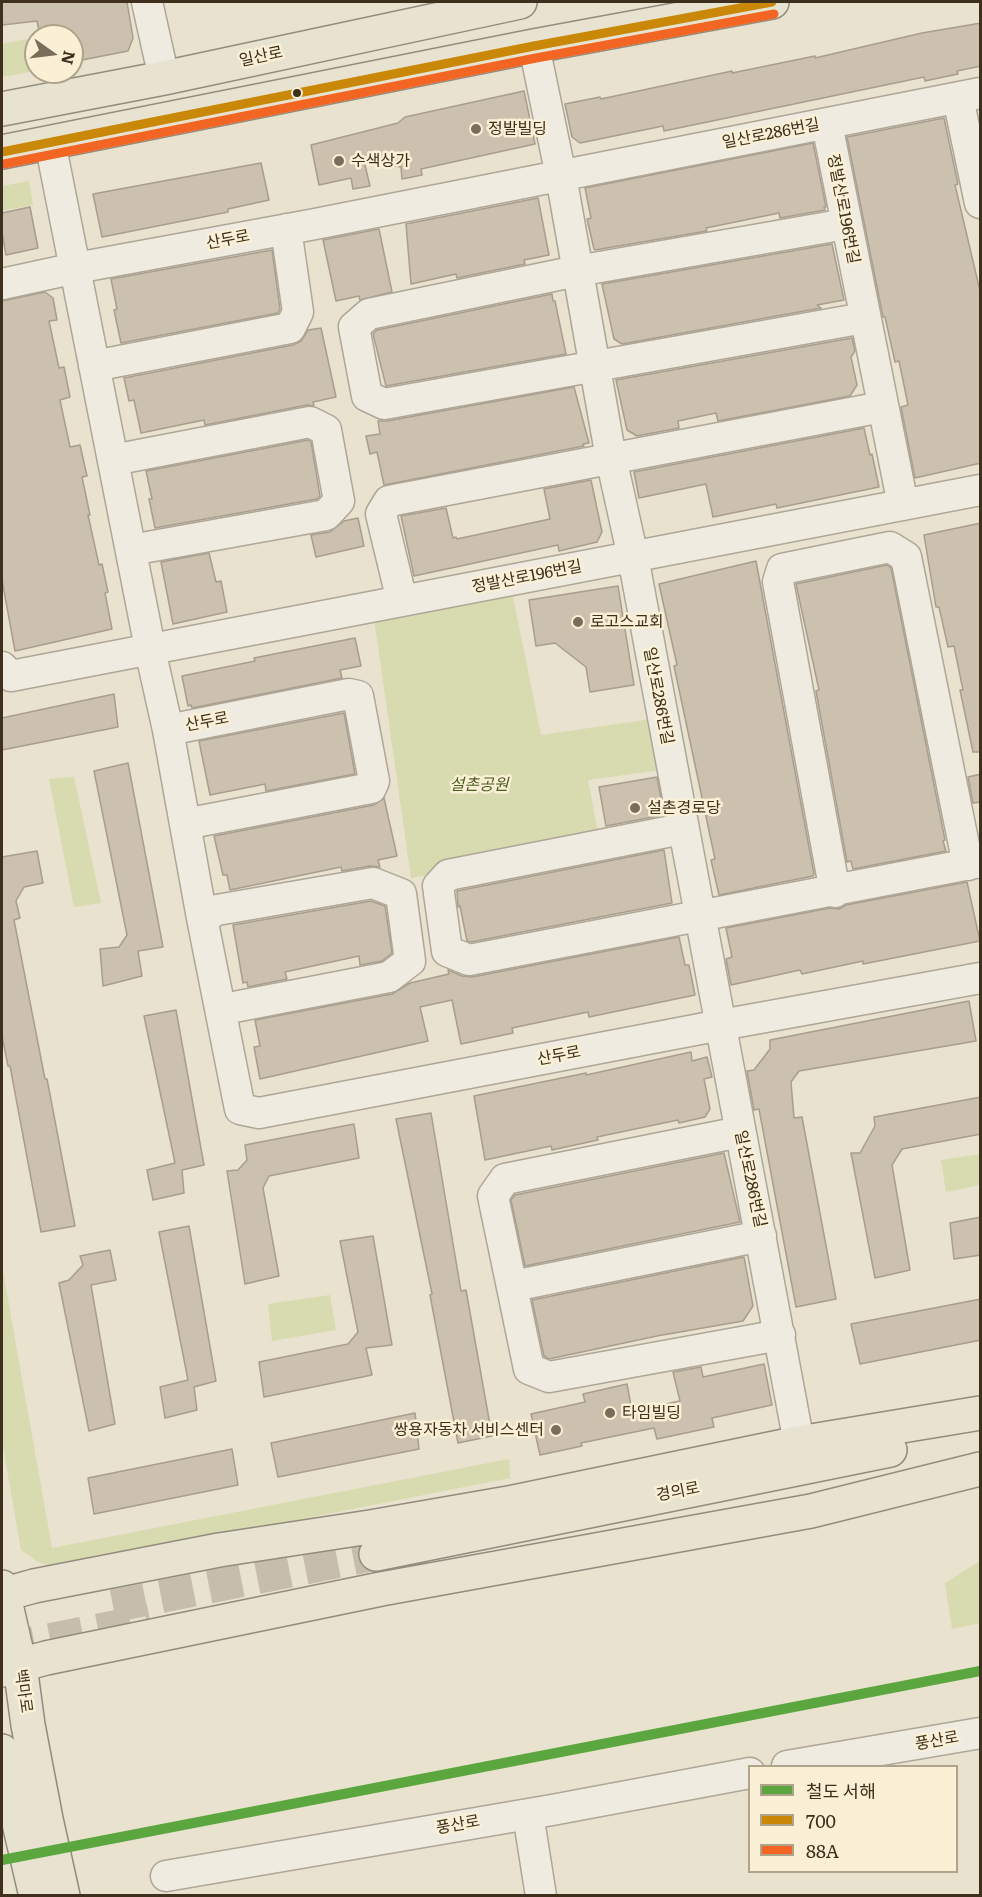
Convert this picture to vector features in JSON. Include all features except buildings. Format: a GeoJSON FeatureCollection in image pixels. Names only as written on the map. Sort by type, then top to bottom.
{"type":"FeatureCollection","features":[{"type":"Feature","properties":{"kind":"main road","name":"일산로"},"geometry":{"type":"LineString","coordinates":[[2,109],[164,78],[520,2]]}},
{"type":"Feature","properties":{"kind":"main road"},"geometry":{"type":"LineString","coordinates":[[2,152],[534,46],[772,2]]}},
{"type":"Feature","properties":{"kind":"main road"},"geometry":{"type":"LineString","coordinates":[[2,1592],[219,1550],[514,1502],[799,1443],[981,1413]]}},
{"type":"Feature","properties":{"kind":"main road","name":"경의로"},"geometry":{"type":"LineString","coordinates":[[981,1432],[380,1565],[817,1494],[981,1460]]}},
{"type":"Feature","properties":{"kind":"main road"},"geometry":{"type":"LineString","coordinates":[[11,1668],[46,1658],[381,1589],[811,1511],[981,1469]]}},
{"type":"Feature","properties":{"kind":"main road","name":"백마로"},"geometry":{"type":"LineString","coordinates":[[2,1592],[11,1668],[28,1725],[63,1896]]}},
{"type":"Feature","properties":{"kind":"main road"},"geometry":{"type":"LineString","coordinates":[[2,1751],[36,1896]]}},
{"type":"Feature","properties":{"kind":"street"},"geometry":{"type":"LineString","coordinates":[[147,2],[164,78]]}},
{"type":"Feature","properties":{"kind":"street","name":"일산로286번길"},"geometry":{"type":"LineString","coordinates":[[534,46],[561,176],[611,458],[633,557],[682,829],[799,1443]]}},
{"type":"Feature","properties":{"kind":"street"},"geometry":{"type":"LineString","coordinates":[[969,95],[981,203]]}},
{"type":"Feature","properties":{"kind":"street","name":"일산로286번길"},"geometry":{"type":"LineString","coordinates":[[298,227],[969,95]]}},
{"type":"Feature","properties":{"kind":"street","name":"정발산로196번길"},"geometry":{"type":"LineString","coordinates":[[827,124],[903,505]]}},
{"type":"Feature","properties":{"kind":"street","name":"산두로"},"geometry":{"type":"LineString","coordinates":[[50,142],[168,730],[240,1110],[259,1113],[981,978]]}},
{"type":"Feature","properties":{"kind":"street"},"geometry":{"type":"LineString","coordinates":[[846,224],[577,271],[369,314],[354,327],[367,396],[384,404],[864,318]]}},
{"type":"Feature","properties":{"kind":"street"},"geometry":{"type":"LineString","coordinates":[[94,366],[290,328],[298,312],[298,227]]}},
{"type":"Feature","properties":{"kind":"street","name":"산두로"},"geometry":{"type":"LineString","coordinates":[[2,284],[298,227]]}},
{"type":"Feature","properties":{"kind":"street"},"geometry":{"type":"LineString","coordinates":[[402,601],[381,514],[389,501],[882,407]]}},
{"type":"Feature","properties":{"kind":"street"},"geometry":{"type":"LineString","coordinates":[[113,460],[310,422],[326,430],[339,501],[326,515],[131,550]]}},
{"type":"Feature","properties":{"kind":"street","name":"정발산로196번길"},"geometry":{"type":"LineString","coordinates":[[151,649],[981,490]]}},
{"type":"Feature","properties":{"kind":"street"},"geometry":{"type":"LineString","coordinates":[[682,829],[448,875],[438,886],[447,951],[469,960],[835,892],[974,864],[906,557],[890,547],[782,569],[778,582],[835,892]]}},
{"type":"Feature","properties":{"kind":"street"},"geometry":{"type":"LineString","coordinates":[[2,667],[11,676],[151,649]]}},
{"type":"Feature","properties":{"kind":"street","name":"산두로"},"geometry":{"type":"LineString","coordinates":[[168,730],[349,694],[358,696],[374,781],[371,788],[185,824]]}},
{"type":"Feature","properties":{"kind":"street"},"geometry":{"type":"LineString","coordinates":[[202,918],[217,910],[374,882],[401,894],[410,960],[389,976],[234,1007],[221,1007]]}},
{"type":"Feature","properties":{"kind":"street"},"geometry":{"type":"LineString","coordinates":[[740,1132],[505,1179],[493,1196],[529,1370],[549,1377],[780,1335]]}},
{"type":"Feature","properties":{"kind":"street"},"geometry":{"type":"LineString","coordinates":[[513,1286],[761,1236]]}},
{"type":"Feature","properties":{"kind":"street","name":"풍산로"},"geometry":{"type":"LineString","coordinates":[[798,1765],[981,1733]]}},
{"type":"Feature","properties":{"kind":"street","name":"풍산로"},"geometry":{"type":"LineString","coordinates":[[166,1876],[528,1814],[748,1773]]}},
{"type":"Feature","properties":{"kind":"street"},"geometry":{"type":"LineString","coordinates":[[528,1814],[541,1896]]}},
{"type":"Feature","properties":{"kind":"green space"},"geometry":{"type":"Polygon","coordinates":[[[24,40],[24,73],[2,77],[2,44],[24,40]]]}},
{"type":"Feature","properties":{"kind":"green space"},"geometry":{"type":"Polygon","coordinates":[[[29,181],[33,205],[2,211],[2,186],[29,181]]]}},
{"type":"Feature","properties":{"kind":"green space","name":"설촌공원"},"geometry":{"type":"Polygon","coordinates":[[[512,592],[541,735],[652,719],[661,770],[588,780],[600,843],[411,878],[374,618],[512,592]]]}},
{"type":"Feature","properties":{"kind":"green space"},"geometry":{"type":"Polygon","coordinates":[[[74,777],[101,903],[74,907],[49,779],[74,777]]]}},
{"type":"Feature","properties":{"kind":"green space"},"geometry":{"type":"Polygon","coordinates":[[[980,1154],[980,1185],[946,1192],[941,1160],[980,1154]]]}},
{"type":"Feature","properties":{"kind":"green space"},"geometry":{"type":"Polygon","coordinates":[[[2,1266],[52,1548],[509,1459],[510,1478],[54,1568],[38,1562],[21,1550],[2,1441],[2,1266]]]}},
{"type":"Feature","properties":{"kind":"green space"},"geometry":{"type":"Polygon","coordinates":[[[330,1295],[336,1330],[272,1341],[268,1304],[330,1295]]]}},
{"type":"Feature","properties":{"kind":"green space"},"geometry":{"type":"Polygon","coordinates":[[[980,1561],[980,1623],[952,1629],[945,1583],[980,1561]]]}},
{"type":"Feature","properties":{"kind":"tunnel"},"geometry":{"type":"LineString","coordinates":[[113,1606],[376,1554]]}},
{"type":"Feature","properties":{"kind":"tunnel"},"geometry":{"type":"LineString","coordinates":[[2,1649],[150,1620]]}},
{"type":"Feature","properties":{"kind":"rail line","name":"서해"},"geometry":{"type":"LineString","coordinates":[[2,1860],[980,1671]]}},
{"type":"Feature","properties":{"kind":"transit line","name":"700"},"geometry":{"type":"LineString","coordinates":[[2,152],[534,46],[772,2]]}},
{"type":"Feature","properties":{"kind":"transit line","name":"88A"},"geometry":{"type":"LineString","coordinates":[[4,164],[536,58],[774,14]]}},
{"type":"Feature","properties":{"kind":"place","name":"정발빌딩"},"geometry":{"type":"Point","coordinates":[476,129]}},
{"type":"Feature","properties":{"kind":"place","name":"수색상가"},"geometry":{"type":"Point","coordinates":[339,161]}},
{"type":"Feature","properties":{"kind":"place","name":"로고스교회"},"geometry":{"type":"Point","coordinates":[578,622]}},
{"type":"Feature","properties":{"kind":"place","name":"설촌경로당"},"geometry":{"type":"Point","coordinates":[635,808]}},
{"type":"Feature","properties":{"kind":"place","name":"타임빌딩"},"geometry":{"type":"Point","coordinates":[610,1413]}},
{"type":"Feature","properties":{"kind":"place","name":"쌍용자동차 서비스센터"},"geometry":{"type":"Point","coordinates":[556,1430]}}]}
